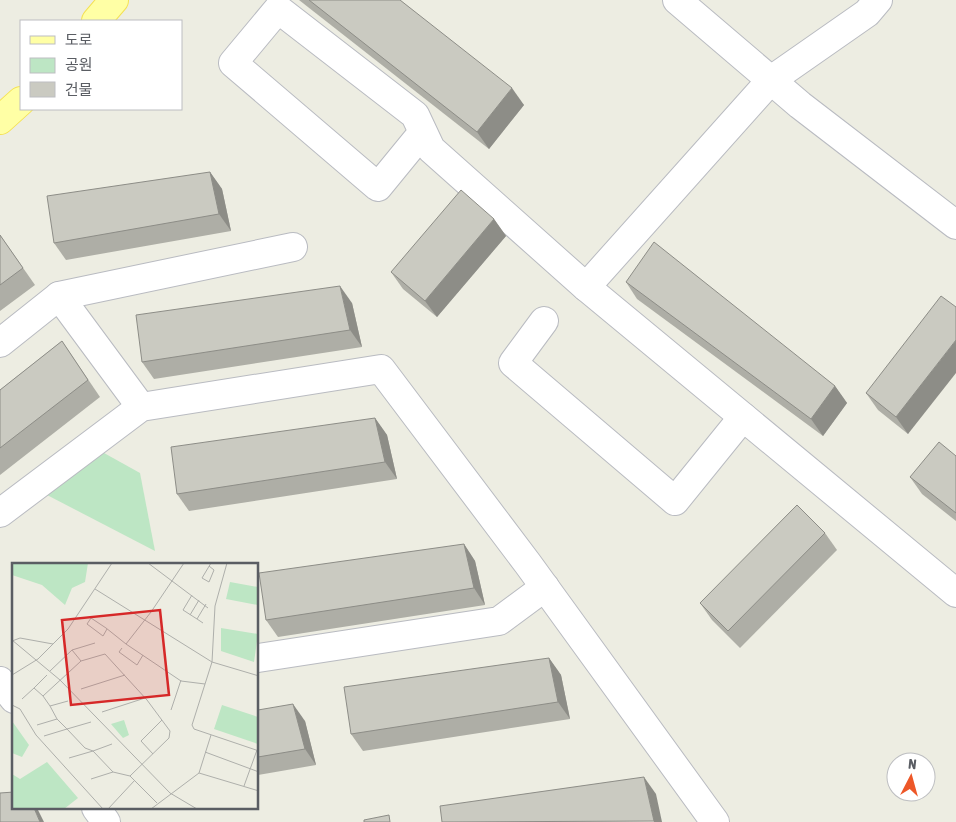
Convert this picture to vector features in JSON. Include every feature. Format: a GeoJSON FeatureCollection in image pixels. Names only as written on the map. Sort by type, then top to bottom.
{"type":"FeatureCollection","features":[{"type":"Feature","properties":{"kind":"main road"},"geometry":{"type":"LineString","coordinates":[[97,20],[114,0]]}},
{"type":"Feature","properties":{"kind":"main road"},"geometry":{"type":"LineString","coordinates":[[0,120],[20,102]]}},
{"type":"Feature","properties":{"kind":"street"},"geometry":{"type":"LineString","coordinates":[[677,0],[800,105],[956,225]]}},
{"type":"Feature","properties":{"kind":"street"},"geometry":{"type":"LineString","coordinates":[[586,287],[772,80],[867,13],[878,0]]}},
{"type":"Feature","properties":{"kind":"street"},"geometry":{"type":"LineString","coordinates":[[423,132],[378,187],[233,63],[278,9],[415,116],[423,132],[431,149],[586,287],[956,592]]}},
{"type":"Feature","properties":{"kind":"street"},"geometry":{"type":"LineString","coordinates":[[0,343],[59,296],[294,247]]}},
{"type":"Feature","properties":{"kind":"street"},"geometry":{"type":"LineString","coordinates":[[59,296],[141,407]]}},
{"type":"Feature","properties":{"kind":"street"},"geometry":{"type":"LineString","coordinates":[[544,321],[513,363],[675,501],[743,417]]}},
{"type":"Feature","properties":{"kind":"street"},"geometry":{"type":"LineString","coordinates":[[0,513],[141,407],[381,369],[545,587],[715,822]]}},
{"type":"Feature","properties":{"kind":"street"},"geometry":{"type":"LineString","coordinates":[[259,658],[499,621],[545,587]]}},
{"type":"Feature","properties":{"kind":"street"},"geometry":{"type":"LineString","coordinates":[[0,681],[12,696]]}},
{"type":"Feature","properties":{"kind":"street"},"geometry":{"type":"LineString","coordinates":[[97,810],[106,822]]}},
{"type":"Feature","properties":{"kind":"green space"},"geometry":{"type":"Polygon","coordinates":[[[104,453],[140,473],[155,551],[47,495],[104,453]]]}},
{"type":"Feature","properties":{"kind":"building"},"geometry":{"type":"Polygon","coordinates":[[[309,0],[400,0],[512,88],[477,132],[309,0]]]}},
{"type":"Feature","properties":{"kind":"building"},"geometry":{"type":"Polygon","coordinates":[[[210,172],[219,214],[54,243],[47,196],[210,172]]]}},
{"type":"Feature","properties":{"kind":"building"},"geometry":{"type":"Polygon","coordinates":[[[461,190],[494,219],[425,301],[391,272],[461,190]]]}},
{"type":"Feature","properties":{"kind":"building"},"geometry":{"type":"Polygon","coordinates":[[[0,235],[23,268],[0,285],[0,235]]]}},
{"type":"Feature","properties":{"kind":"building"},"geometry":{"type":"Polygon","coordinates":[[[654,242],[835,386],[811,419],[626,282],[654,242]]]}},
{"type":"Feature","properties":{"kind":"building"},"geometry":{"type":"Polygon","coordinates":[[[340,286],[350,330],[142,362],[136,315],[340,286]]]}},
{"type":"Feature","properties":{"kind":"building"},"geometry":{"type":"Polygon","coordinates":[[[941,296],[956,307],[956,340],[896,417],[866,393],[941,296]]]}},
{"type":"Feature","properties":{"kind":"building"},"geometry":{"type":"Polygon","coordinates":[[[62,341],[88,380],[0,448],[0,390],[62,341]]]}},
{"type":"Feature","properties":{"kind":"building"},"geometry":{"type":"Polygon","coordinates":[[[375,418],[385,462],[177,494],[171,447],[375,418]]]}},
{"type":"Feature","properties":{"kind":"building"},"geometry":{"type":"Polygon","coordinates":[[[939,442],[956,456],[956,513],[910,477],[939,442]]]}},
{"type":"Feature","properties":{"kind":"building"},"geometry":{"type":"Polygon","coordinates":[[[797,505],[825,533],[728,631],[700,603],[797,505]]]}},
{"type":"Feature","properties":{"kind":"building"},"geometry":{"type":"Polygon","coordinates":[[[464,544],[474,588],[266,620],[259,573],[464,544]]]}},
{"type":"Feature","properties":{"kind":"building"},"geometry":{"type":"Polygon","coordinates":[[[549,658],[558,702],[351,734],[344,687],[549,658]]]}},
{"type":"Feature","properties":{"kind":"building"},"geometry":{"type":"Polygon","coordinates":[[[293,704],[305,749],[259,757],[259,710],[293,704]]]}},
{"type":"Feature","properties":{"kind":"building"},"geometry":{"type":"Polygon","coordinates":[[[644,777],[654,821],[442,822],[440,806],[644,777]]]}},
{"type":"Feature","properties":{"kind":"building"},"geometry":{"type":"Polygon","coordinates":[[[12,792],[12,810],[35,810],[40,822],[0,822],[0,793],[12,792]]]}},
{"type":"Feature","properties":{"kind":"building"},"geometry":{"type":"Polygon","coordinates":[[[389,815],[390,822],[364,822],[364,820],[389,815]]]}}]}
